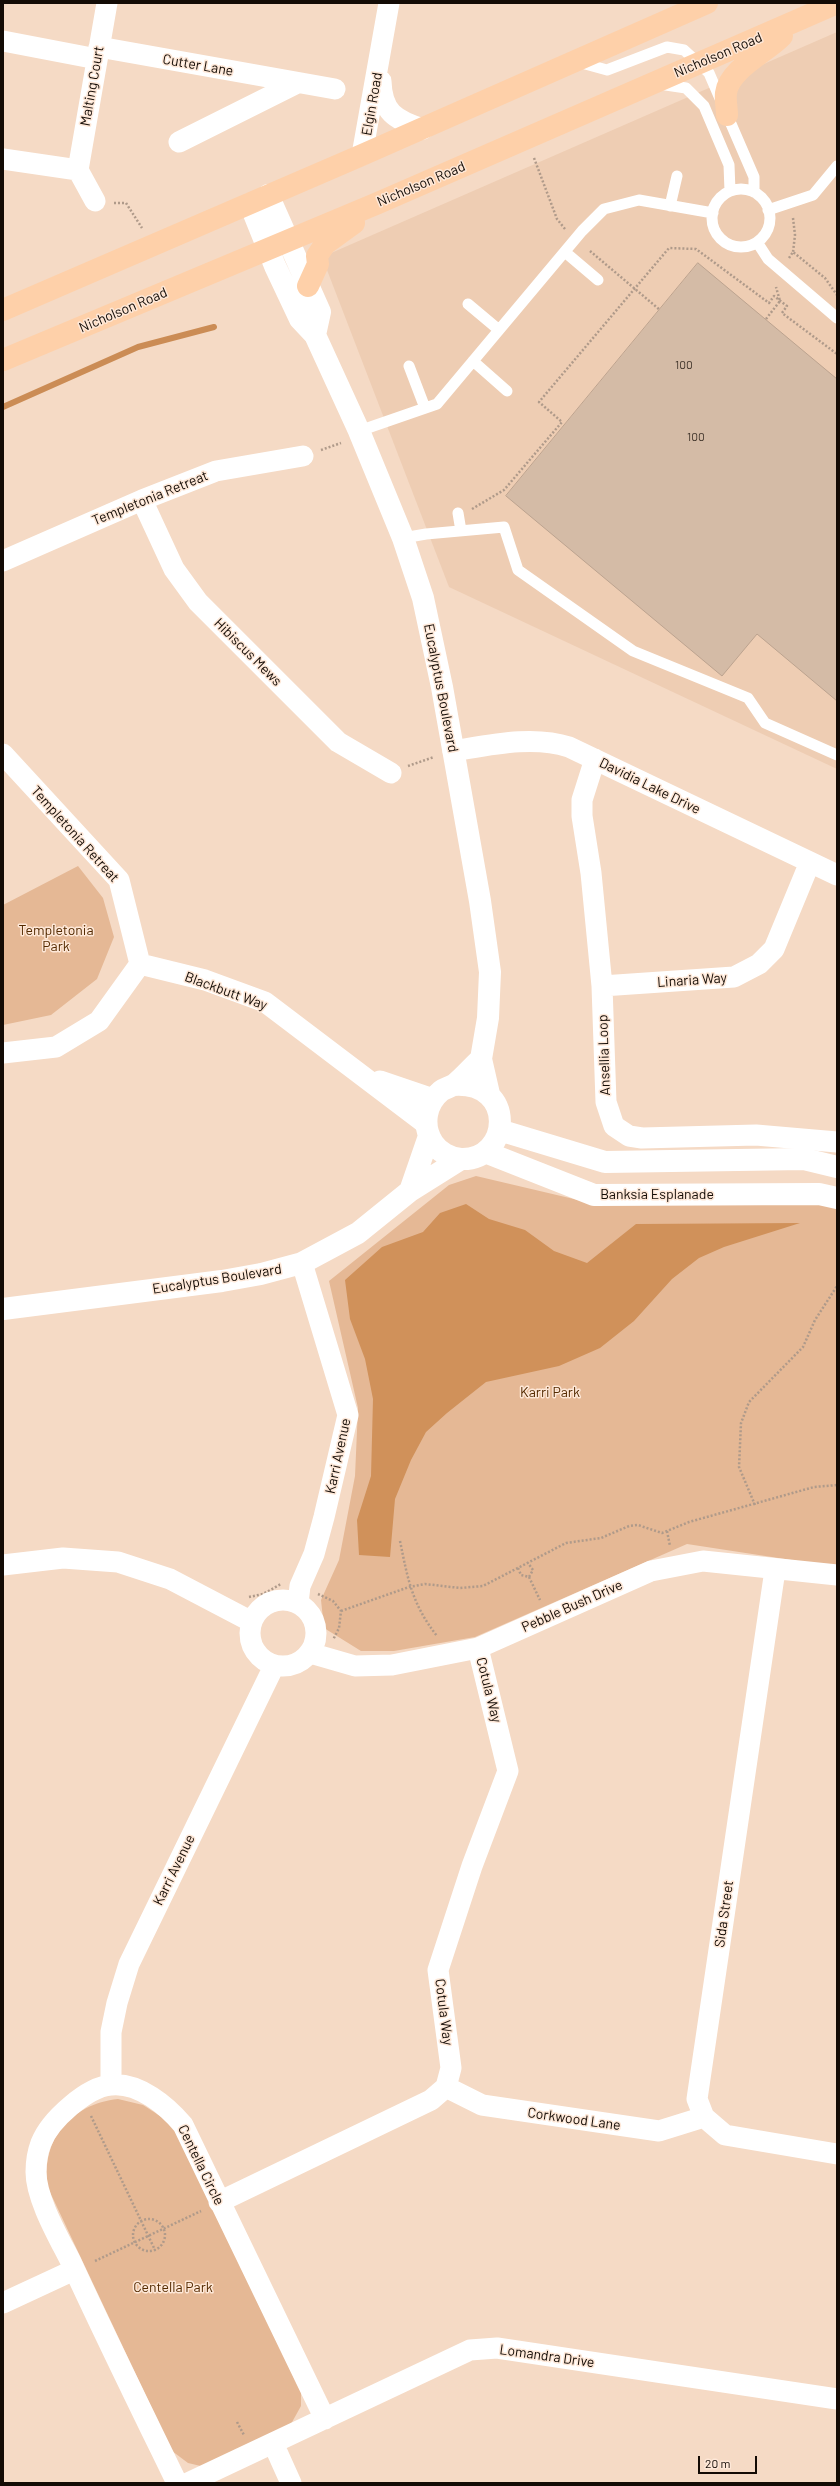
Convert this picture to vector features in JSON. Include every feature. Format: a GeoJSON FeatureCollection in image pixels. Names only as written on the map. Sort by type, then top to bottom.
{"type":"FeatureCollection","features":[{"type":"Feature","properties":{"kind":"main road"},"geometry":{"type":"LineString","coordinates":[[3,310],[423,129],[707,3]]}},
{"type":"Feature","properties":{"kind":"main road","name":"Nicholson Road"},"geometry":{"type":"LineString","coordinates":[[3,360],[378,203],[837,3]]}},
{"type":"Feature","properties":{"kind":"main road"},"geometry":{"type":"LineString","coordinates":[[727,115],[726,93],[730,82],[744,67],[780,38],[793,23]]}},
{"type":"Feature","properties":{"kind":"main road"},"geometry":{"type":"LineString","coordinates":[[308,286],[318,264],[317,256],[325,244],[345,228],[367,216],[378,203]]}},
{"type":"Feature","properties":{"kind":"street","name":"Malting Court"},"geometry":{"type":"LineString","coordinates":[[78,170],[107,3]]}},
{"type":"Feature","properties":{"kind":"street","name":"Elgin Road"},"geometry":{"type":"LineString","coordinates":[[362,155],[389,3]]}},
{"type":"Feature","properties":{"kind":"street","name":"Cutter Lane"},"geometry":{"type":"LineString","coordinates":[[3,41],[98,53],[335,90]]}},
{"type":"Feature","properties":{"kind":"street","name":"Elgin Road"},"geometry":{"type":"LineString","coordinates":[[381,52],[382,96],[386,109],[403,122],[423,129]]}},
{"type":"Feature","properties":{"kind":"street"},"geometry":{"type":"LineString","coordinates":[[179,142],[297,83]]}},
{"type":"Feature","properties":{"kind":"street"},"geometry":{"type":"LineString","coordinates":[[3,159],[78,170],[95,201]]}},
{"type":"Feature","properties":{"kind":"street","name":"Eucalyptus Boulevard"},"geometry":{"type":"LineString","coordinates":[[259,200],[277,246],[300,318],[315,335],[353,436],[403,538],[423,598],[433,639],[480,901],[490,972],[488,1018],[481,1059],[489,1094],[497,1105],[500,1118],[499,1130]]}},
{"type":"Feature","properties":{"kind":"street","name":"Eucalyptus Boulevard"},"geometry":{"type":"LineString","coordinates":[[277,246],[308,286],[320,312],[315,335]]}},
{"type":"Feature","properties":{"kind":"street","name":"Templetonia Retreat"},"geometry":{"type":"LineString","coordinates":[[3,561],[142,500],[216,471],[303,456]]}},
{"type":"Feature","properties":{"kind":"street","name":"Hibiscus Mews"},"geometry":{"type":"LineString","coordinates":[[142,500],[174,568],[198,602],[338,742],[391,773]]}},
{"type":"Feature","properties":{"kind":"street","name":"Davidia Lake Drive"},"geometry":{"type":"LineString","coordinates":[[453,751],[487,745],[552,742],[595,759],[837,875]]}},
{"type":"Feature","properties":{"kind":"street","name":"Templetonia Retreat"},"geometry":{"type":"LineString","coordinates":[[3,754],[119,880],[140,964]]}},
{"type":"Feature","properties":{"kind":"street","name":"Ansellia Loop"},"geometry":{"type":"LineString","coordinates":[[595,759],[582,800],[582,816],[591,873],[602,986],[606,1102],[609,1117],[614,1126],[620,1132],[642,1138],[756,1135],[837,1142]]}},
{"type":"Feature","properties":{"kind":"street","name":"Linaria Way"},"geometry":{"type":"LineString","coordinates":[[602,986],[734,977],[748,972],[774,949],[810,862]]}},
{"type":"Feature","properties":{"kind":"street"},"geometry":{"type":"LineString","coordinates":[[3,1053],[56,1047],[99,1021],[140,964]]}},
{"type":"Feature","properties":{"kind":"street","name":"Blackbutt Way"},"geometry":{"type":"LineString","coordinates":[[140,964],[205,980],[265,1002],[364,1075],[428,1130]]}},
{"type":"Feature","properties":{"kind":"street"},"geometry":{"type":"LineString","coordinates":[[454,1085],[481,1059]]}},
{"type":"Feature","properties":{"kind":"street","name":"Blackbutt Way"},"geometry":{"type":"LineString","coordinates":[[364,1075],[433,1099]]}},
{"type":"Feature","properties":{"kind":"street"},"geometry":{"type":"LineString","coordinates":[[410,1191],[428,1130],[427,1111],[433,1099],[442,1090],[454,1085],[467,1084],[478,1087],[489,1094]]}},
{"type":"Feature","properties":{"kind":"street"},"geometry":{"type":"LineString","coordinates":[[428,1130],[436,1147],[447,1155],[461,1159]]}},
{"type":"Feature","properties":{"kind":"street"},"geometry":{"type":"LineString","coordinates":[[485,1152],[494,1142],[499,1130],[605,1162],[804,1159],[837,1167]]}},
{"type":"Feature","properties":{"kind":"street","name":"Eucalyptus Boulevard"},"geometry":{"type":"LineString","coordinates":[[3,1309],[222,1281],[261,1274],[302,1263],[358,1233],[410,1191],[461,1159],[474,1157],[485,1152]]}},
{"type":"Feature","properties":{"kind":"street","name":"Banksia Esplanade"},"geometry":{"type":"LineString","coordinates":[[485,1152],[594,1195],[819,1194],[837,1198]]}},
{"type":"Feature","properties":{"kind":"street","name":"Karri Avenue"},"geometry":{"type":"LineString","coordinates":[[298,1603],[300,1586],[314,1554],[324,1517],[348,1415],[302,1263]]}},
{"type":"Feature","properties":{"kind":"street"},"geometry":{"type":"LineString","coordinates":[[3,1565],[63,1558],[118,1562],[170,1579],[252,1622]]}},
{"type":"Feature","properties":{"kind":"street","name":"Pebble Bush Drive"},"geometry":{"type":"LineString","coordinates":[[310,1653],[355,1666],[392,1665],[478,1648],[651,1571],[703,1561],[775,1570],[837,1575]]}},
{"type":"Feature","properties":{"kind":"street","name":"Sida Street"},"geometry":{"type":"LineString","coordinates":[[775,1570],[697,2098],[704,2117],[724,2135],[837,2154]]}},
{"type":"Feature","properties":{"kind":"street"},"geometry":{"type":"LineString","coordinates":[[276,1600],[298,1603],[307,1610],[314,1620],[316,1631],[315,1643],[310,1653],[294,1665],[274,1666],[264,1661],[254,1648],[249,1633],[252,1622],[257,1612],[265,1605],[276,1600]]}},
{"type":"Feature","properties":{"kind":"street","name":"Cotula Way"},"geometry":{"type":"LineString","coordinates":[[446,2087],[451,2068],[438,1970],[472,1866],[508,1771],[478,1648]]}},
{"type":"Feature","properties":{"kind":"street","name":"Karri Avenue"},"geometry":{"type":"LineString","coordinates":[[111,2085],[111,2032],[116,2003],[129,1964],[274,1666]]}},
{"type":"Feature","properties":{"kind":"street"},"geometry":{"type":"LineString","coordinates":[[111,2085],[90,2093],[60,2114],[42,2142],[36,2173],[42,2197],[74,2270],[177,2483]]}},
{"type":"Feature","properties":{"kind":"street","name":"Centella Circle"},"geometry":{"type":"LineString","coordinates":[[111,2085],[139,2090],[172,2111],[183,2125],[211,2206],[325,2419]]}},
{"type":"Feature","properties":{"kind":"street"},"geometry":{"type":"LineString","coordinates":[[211,2206],[430,2100],[446,2087]]}},
{"type":"Feature","properties":{"kind":"street","name":"Corkwood Lane"},"geometry":{"type":"LineString","coordinates":[[446,2087],[482,2105],[659,2131],[704,2117]]}},
{"type":"Feature","properties":{"kind":"street"},"geometry":{"type":"LineString","coordinates":[[3,2303],[74,2270]]}},
{"type":"Feature","properties":{"kind":"street","name":"Lomandra Drive"},"geometry":{"type":"LineString","coordinates":[[188,2483],[470,2350],[497,2348],[837,2399]]}},
{"type":"Feature","properties":{"kind":"street"},"geometry":{"type":"LineString","coordinates":[[273,2443],[291,2483]]}},
{"type":"Feature","properties":{"kind":"lane"},"geometry":{"type":"LineString","coordinates":[[576,61],[607,70],[667,47],[684,50],[709,73],[754,177],[754,192]]}},
{"type":"Feature","properties":{"kind":"lane"},"geometry":{"type":"LineString","coordinates":[[641,88],[660,84],[686,88],[704,106],[729,165],[730,191]]}},
{"type":"Feature","properties":{"kind":"lane"},"geometry":{"type":"LineString","coordinates":[[768,210],[813,195],[837,166]]}},
{"type":"Feature","properties":{"kind":"lane"},"geometry":{"type":"LineString","coordinates":[[670,206],[677,176]]}},
{"type":"Feature","properties":{"kind":"lane"},"geometry":{"type":"LineString","coordinates":[[745,189],[754,192],[762,198],[768,210],[770,220],[767,230],[756,242],[744,247],[733,246],[724,241],[717,234],[713,225],[713,213],[718,200],[730,191],[745,189]]}},
{"type":"Feature","properties":{"kind":"lane"},"geometry":{"type":"LineString","coordinates":[[353,436],[437,404],[565,252],[604,209],[639,200],[713,213]]}},
{"type":"Feature","properties":{"kind":"lane"},"geometry":{"type":"LineString","coordinates":[[756,242],[768,259],[837,318]]}},
{"type":"Feature","properties":{"kind":"lane"},"geometry":{"type":"LineString","coordinates":[[565,252],[598,280]]}},
{"type":"Feature","properties":{"kind":"lane"},"geometry":{"type":"LineString","coordinates":[[468,304],[499,330]]}},
{"type":"Feature","properties":{"kind":"lane"},"geometry":{"type":"LineString","coordinates":[[473,361],[507,391]]}},
{"type":"Feature","properties":{"kind":"lane"},"geometry":{"type":"LineString","coordinates":[[409,366],[424,408]]}},
{"type":"Feature","properties":{"kind":"lane"},"geometry":{"type":"LineString","coordinates":[[458,513],[461,531]]}},
{"type":"Feature","properties":{"kind":"lane"},"geometry":{"type":"LineString","coordinates":[[403,538],[504,527],[518,570],[633,651],[748,698],[765,723],[837,755]]}},
{"type":"Feature","properties":{"kind":"path"},"geometry":{"type":"LineString","coordinates":[[95,201],[126,203],[144,232]]}},
{"type":"Feature","properties":{"kind":"path"},"geometry":{"type":"LineString","coordinates":[[458,513],[470,510],[504,490],[562,422],[539,402],[669,248],[696,249],[768,303],[774,296],[787,306],[782,312],[837,354]]}},
{"type":"Feature","properties":{"kind":"path"},"geometry":{"type":"LineString","coordinates":[[303,456],[353,436]]}},
{"type":"Feature","properties":{"kind":"path"},"geometry":{"type":"LineString","coordinates":[[391,773],[453,751]]}},
{"type":"Feature","properties":{"kind":"path"},"geometry":{"type":"LineString","coordinates":[[755,1505],[739,1467],[742,1423],[749,1402],[803,1347],[815,1320],[837,1286]]}},
{"type":"Feature","properties":{"kind":"path"},"geometry":{"type":"LineString","coordinates":[[340,1611],[409,1587],[425,1584],[460,1588],[483,1586],[566,1544],[601,1538],[629,1526],[638,1525],[655,1533],[667,1531],[689,1522],[755,1505],[814,1487],[837,1485]]}},
{"type":"Feature","properties":{"kind":"path"},"geometry":{"type":"LineString","coordinates":[[667,1531],[670,1542]]}},
{"type":"Feature","properties":{"kind":"path"},"geometry":{"type":"LineString","coordinates":[[400,1541],[409,1587],[424,1618],[451,1653]]}},
{"type":"Feature","properties":{"kind":"path"},"geometry":{"type":"LineString","coordinates":[[528,1562],[532,1570],[529,1577]]}},
{"type":"Feature","properties":{"kind":"path"},"geometry":{"type":"LineString","coordinates":[[518,1568],[521,1575],[529,1577],[533,1585]]}},
{"type":"Feature","properties":{"kind":"path"},"geometry":{"type":"LineString","coordinates":[[324,1596],[333,1601],[340,1611],[339,1628],[333,1638]]}},
{"type":"Feature","properties":{"kind":"path"},"geometry":{"type":"LineString","coordinates":[[90,2113],[156,2250]]}},
{"type":"Feature","properties":{"kind":"path"},"geometry":{"type":"LineString","coordinates":[[95,2261],[211,2206]]}},
{"type":"Feature","properties":{"kind":"path"},"geometry":{"type":"LineString","coordinates":[[155,2220],[163,2229],[165,2240],[156,2250],[144,2251],[135,2242],[134,2230],[142,2221],[155,2220]]}},
{"type":"Feature","properties":{"kind":"path"},"geometry":{"type":"LineString","coordinates":[[237,2422],[246,2438]]}},
{"type":"Feature","properties":{"kind":"shaded area"},"geometry":{"type":"Polygon","coordinates":[[[837,32],[837,769],[449,587],[322,257],[837,32]]]}},
{"type":"Feature","properties":{"kind":"shaded area"},"geometry":{"type":"Polygon","coordinates":[[[466,1204],[489,1219],[525,1230],[554,1251],[587,1263],[636,1224],[800,1223],[724,1247],[699,1258],[672,1279],[634,1321],[600,1348],[559,1366],[486,1382],[426,1432],[411,1460],[395,1499],[390,1557],[359,1555],[357,1520],[371,1476],[373,1399],[365,1359],[350,1319],[345,1280],[382,1247],[423,1232],[440,1213],[466,1204]]]}},
{"type":"Feature","properties":{"kind":"green space","name":"Templetonia Park"},"geometry":{"type":"Polygon","coordinates":[[[78,866],[103,898],[114,937],[97,979],[51,1015],[3,1025],[3,905],[78,866]]]}},
{"type":"Feature","properties":{"kind":"green space","name":"Karri Park"},"geometry":{"type":"Polygon","coordinates":[[[476,1176],[595,1204],[801,1200],[837,1206],[837,1567],[687,1544],[475,1637],[394,1651],[361,1651],[324,1628],[321,1600],[339,1560],[355,1476],[358,1408],[329,1281],[449,1185],[476,1176]]]}},
{"type":"Feature","properties":{"kind":"green space","name":"Centella Park"},"geometry":{"type":"Polygon","coordinates":[[[118,2099],[143,2105],[171,2123],[301,2392],[301,2406],[291,2424],[205,2467],[188,2463],[172,2451],[48,2188],[47,2171],[49,2155],[54,2140],[62,2127],[86,2108],[101,2102],[118,2099]]]}},
{"type":"Feature","properties":{"kind":"building"},"geometry":{"type":"Polygon","coordinates":[[[698,263],[837,379],[837,701],[757,634],[722,676],[506,496],[698,263]]]}},
{"type":"Feature","properties":{"kind":"waterway"},"geometry":{"type":"LineString","coordinates":[[3,407],[138,347],[214,327]]}}]}
